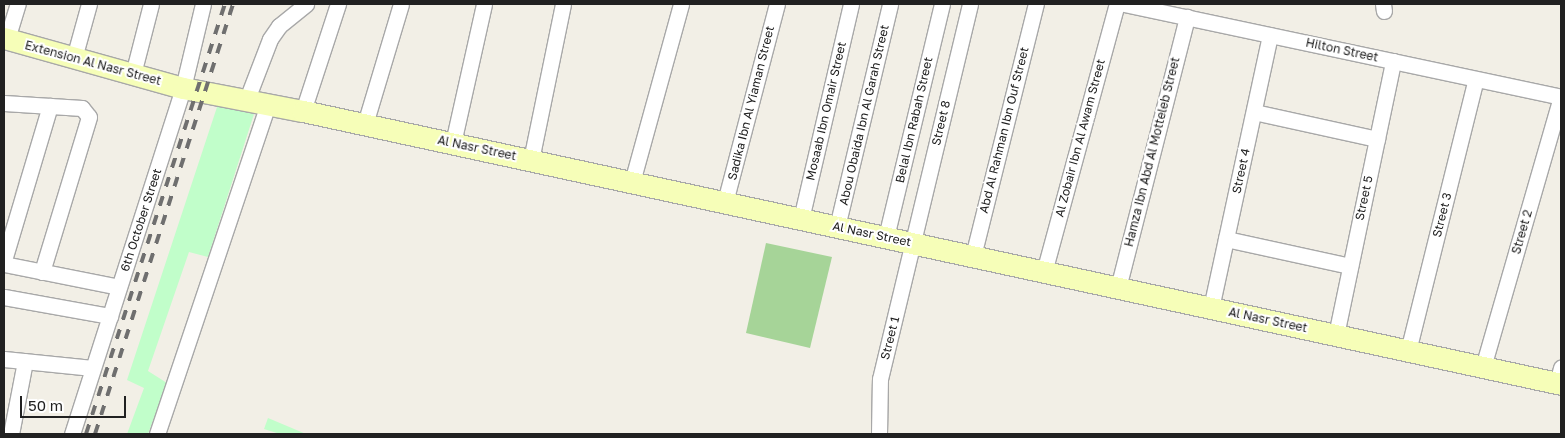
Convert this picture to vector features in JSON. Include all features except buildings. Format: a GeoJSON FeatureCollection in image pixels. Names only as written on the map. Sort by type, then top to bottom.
{"type":"FeatureCollection","features":[{"type":"Feature","properties":{"kind":"street"},"geometry":{"type":"LineString","coordinates":[[6,38],[18,4]]}},
{"type":"Feature","properties":{"kind":"street"},"geometry":{"type":"LineString","coordinates":[[74,58],[89,4]]}},
{"type":"Feature","properties":{"kind":"street"},"geometry":{"type":"LineString","coordinates":[[133,74],[151,4]]}},
{"type":"Feature","properties":{"kind":"street","name":"6th October Street"},"geometry":{"type":"LineString","coordinates":[[72,434],[183,88],[203,4]]}},
{"type":"Feature","properties":{"kind":"street"},"geometry":{"type":"LineString","coordinates":[[247,99],[270,39],[279,26],[306,4]]}},
{"type":"Feature","properties":{"kind":"street"},"geometry":{"type":"LineString","coordinates":[[303,111],[338,4]]}},
{"type":"Feature","properties":{"kind":"street"},"geometry":{"type":"LineString","coordinates":[[365,124],[401,4]]}},
{"type":"Feature","properties":{"kind":"street"},"geometry":{"type":"LineString","coordinates":[[453,143],[484,4]]}},
{"type":"Feature","properties":{"kind":"street"},"geometry":{"type":"LineString","coordinates":[[531,160],[563,4]]}},
{"type":"Feature","properties":{"kind":"street"},"geometry":{"type":"LineString","coordinates":[[632,182],[681,4]]}},
{"type":"Feature","properties":{"kind":"street","name":"Sadika Ibn Al Yiaman Street"},"geometry":{"type":"LineString","coordinates":[[725,202],[776,4]]}},
{"type":"Feature","properties":{"kind":"street","name":"Mosaab Ibn Omair Street"},"geometry":{"type":"LineString","coordinates":[[801,219],[851,4]]}},
{"type":"Feature","properties":{"kind":"street","name":"Abou Obaida Ibn Al Garah Street"},"geometry":{"type":"LineString","coordinates":[[837,227],[890,4]]}},
{"type":"Feature","properties":{"kind":"street","name":"Belal Ibn Rabah Street"},"geometry":{"type":"LineString","coordinates":[[886,237],[942,4]]}},
{"type":"Feature","properties":{"kind":"street","name":"Street 8"},"geometry":{"type":"LineString","coordinates":[[913,243],[970,4]]}},
{"type":"Feature","properties":{"kind":"street","name":"Abd Al Rahman Ibn Ouf Street"},"geometry":{"type":"LineString","coordinates":[[973,256],[1036,4]]}},
{"type":"Feature","properties":{"kind":"street","name":"Al Zobair Ibn Al Awam Street"},"geometry":{"type":"LineString","coordinates":[[1044,272],[1117,4]]}},
{"type":"Feature","properties":{"kind":"street","name":"Hilton Street"},"geometry":{"type":"LineString","coordinates":[[1124,4],[1561,97]]}},
{"type":"Feature","properties":{"kind":"street","name":"Hamza Ibn Abd Al Motteleb Street"},"geometry":{"type":"LineString","coordinates":[[1118,288],[1187,17]]}},
{"type":"Feature","properties":{"kind":"street","name":"Street 4"},"geometry":{"type":"LineString","coordinates":[[1212,308],[1270,35]]}},
{"type":"Feature","properties":{"kind":"street","name":"Extension Al Nasr Street"},"geometry":{"type":"LineString","coordinates":[[6,38],[183,88]]}},
{"type":"Feature","properties":{"kind":"street","name":"Street 5"},"geometry":{"type":"LineString","coordinates":[[1336,335],[1393,61]]}},
{"type":"Feature","properties":{"kind":"street","name":"Street 3"},"geometry":{"type":"LineString","coordinates":[[1408,351],[1476,79]]}},
{"type":"Feature","properties":{"kind":"street","name":"Al Nasr Street"},"geometry":{"type":"LineString","coordinates":[[183,88],[247,99],[365,124],[1483,367],[1560,379]]}},
{"type":"Feature","properties":{"kind":"street","name":"Street 2"},"geometry":{"type":"LineString","coordinates":[[1483,367],[1561,97]]}},
{"type":"Feature","properties":{"kind":"street"},"geometry":{"type":"LineString","coordinates":[[4,102],[82,108],[88,113],[88,124],[42,272]]}},
{"type":"Feature","properties":{"kind":"street"},"geometry":{"type":"LineString","coordinates":[[157,434],[268,104]]}},
{"type":"Feature","properties":{"kind":"street"},"geometry":{"type":"LineString","coordinates":[[4,260],[50,106]]}},
{"type":"Feature","properties":{"kind":"street"},"geometry":{"type":"LineString","coordinates":[[1254,112],[1376,139]]}},
{"type":"Feature","properties":{"kind":"street"},"geometry":{"type":"LineString","coordinates":[[1226,239],[1350,266]]}},
{"type":"Feature","properties":{"kind":"street","name":"Street 1"},"geometry":{"type":"LineString","coordinates":[[879,434],[880,379],[913,243]]}},
{"type":"Feature","properties":{"kind":"street"},"geometry":{"type":"LineString","coordinates":[[4,264],[119,287]]}},
{"type":"Feature","properties":{"kind":"street"},"geometry":{"type":"LineString","coordinates":[[4,297],[110,316]]}},
{"type":"Feature","properties":{"kind":"street"},"geometry":{"type":"LineString","coordinates":[[4,359],[93,368]]}},
{"type":"Feature","properties":{"kind":"street"},"geometry":{"type":"LineString","coordinates":[[11,434],[25,361]]}},
{"type":"Feature","properties":{"kind":"green space"},"geometry":{"type":"Polygon","coordinates":[[[218,104],[254,114],[208,257],[189,252],[148,371],[167,383],[148,434],[127,434],[144,388],[127,380],[218,104]]]}},
{"type":"Feature","properties":{"kind":"green space"},"geometry":{"type":"Polygon","coordinates":[[[766,243],[832,257],[810,348],[746,333],[766,243]]]}},
{"type":"Feature","properties":{"kind":"green space"},"geometry":{"type":"Polygon","coordinates":[[[268,418],[306,434],[280,434],[264,429],[268,418]]]}},
{"type":"Feature","properties":{"kind":"railway"},"geometry":{"type":"LineString","coordinates":[[86,434],[225,4]]}},
{"type":"Feature","properties":{"kind":"railway"},"geometry":{"type":"LineString","coordinates":[[95,434],[233,4]]}}]}
